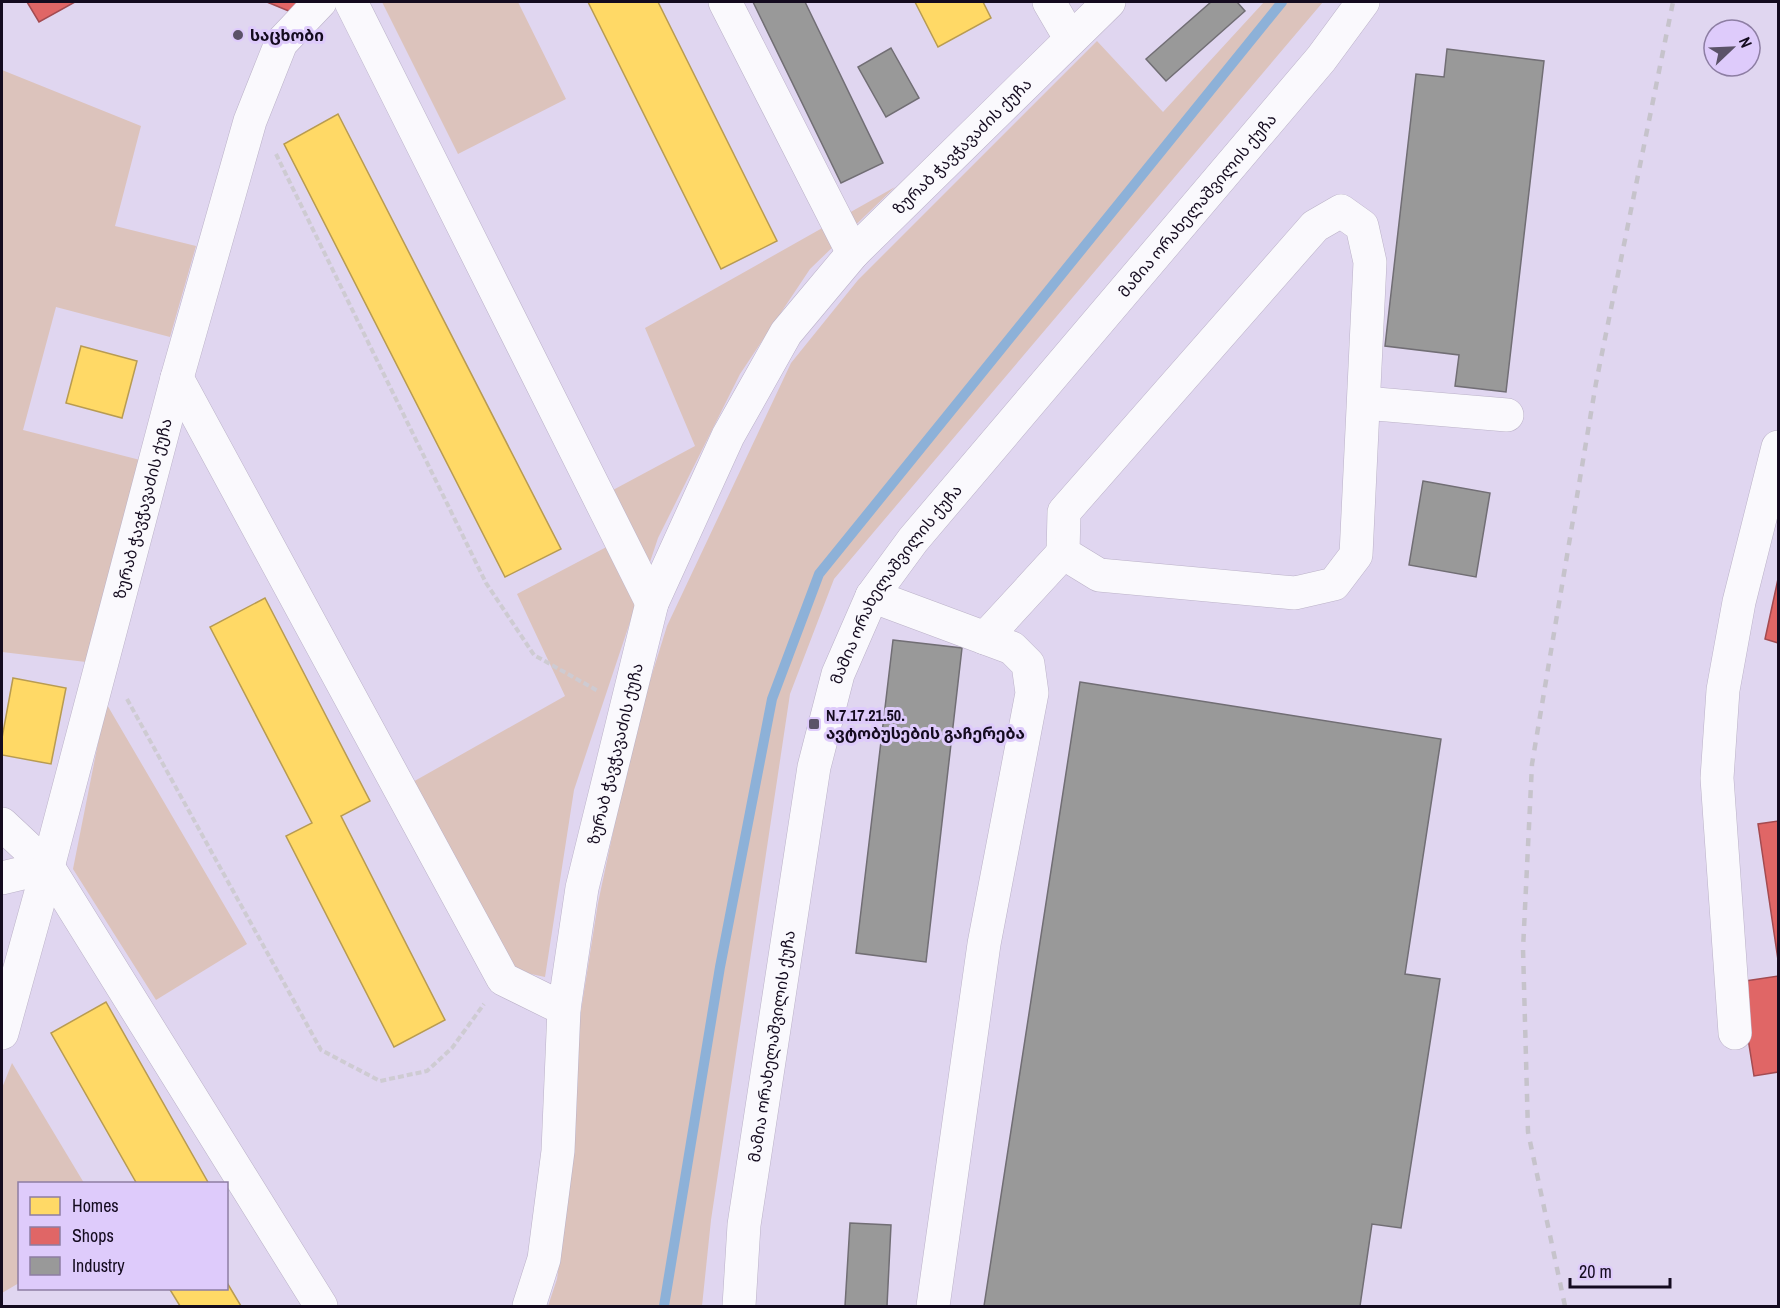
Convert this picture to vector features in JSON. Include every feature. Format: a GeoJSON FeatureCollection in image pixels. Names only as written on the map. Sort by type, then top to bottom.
{"type":"FeatureCollection","features":[{"type":"Feature","properties":{"kind":"street","name":"ზურაბ ჭავჭავაძის ქუჩა"},"geometry":{"type":"LineString","coordinates":[[2,1033],[177,378],[255,111],[281,44],[320,2]]}},
{"type":"Feature","properties":{"kind":"street"},"geometry":{"type":"LineString","coordinates":[[351,2],[652,603]]}},
{"type":"Feature","properties":{"kind":"street"},"geometry":{"type":"LineString","coordinates":[[725,2],[853,253]]}},
{"type":"Feature","properties":{"kind":"street"},"geometry":{"type":"LineString","coordinates":[[1049,2],[1070,38]]}},
{"type":"Feature","properties":{"kind":"street","name":"ზურაბ ჭავჭავაძის ქუჩა"},"geometry":{"type":"LineString","coordinates":[[529,1306],[544,1259],[558,1151],[564,1009],[582,888],[652,603],[728,436],[786,333],[853,253],[1109,2]]}},
{"type":"Feature","properties":{"kind":"street","name":"მამია ორახელაშვილის ქუჩა"},"geometry":{"type":"LineString","coordinates":[[739,1306],[744,1225],[814,767],[838,674],[872,596],[913,540],[1322,59],[1363,2]]}},
{"type":"Feature","properties":{"kind":"street"},"geometry":{"type":"LineString","coordinates":[[984,638],[1063,552],[1064,512],[1315,226],[1341,211],[1362,226],[1370,262],[1356,555],[1334,584],[1295,593],[1099,575],[1063,552]]}},
{"type":"Feature","properties":{"kind":"street"},"geometry":{"type":"LineString","coordinates":[[177,378],[503,979],[564,1009]]}},
{"type":"Feature","properties":{"kind":"street"},"geometry":{"type":"LineString","coordinates":[[1364,403],[1507,415]]}},
{"type":"Feature","properties":{"kind":"street"},"geometry":{"type":"LineString","coordinates":[[1735,1033],[1717,778],[1723,690],[1739,602],[1779,447]]}},
{"type":"Feature","properties":{"kind":"street"},"geometry":{"type":"LineString","coordinates":[[872,596],[1012,648],[1028,664],[1032,693],[984,944],[933,1306]]}},
{"type":"Feature","properties":{"kind":"street"},"geometry":{"type":"LineString","coordinates":[[2,824],[48,867],[321,1306]]}},
{"type":"Feature","properties":{"kind":"street"},"geometry":{"type":"LineString","coordinates":[[2,878],[48,867]]}},
{"type":"Feature","properties":{"kind":"path"},"geometry":{"type":"LineString","coordinates":[[255,111],[486,583],[534,655],[627,708]]}},
{"type":"Feature","properties":{"kind":"path"},"geometry":{"type":"LineString","coordinates":[[104,656],[321,1050],[380,1082],[427,1071],[452,1048],[503,979]]}},
{"type":"Feature","properties":{"kind":"shaded area"},"geometry":{"type":"Polygon","coordinates":[[[382,2],[518,2],[566,99],[458,154],[382,2]]]}},
{"type":"Feature","properties":{"kind":"shaded area"},"geometry":{"type":"Polygon","coordinates":[[[1264,2],[1323,2],[834,579],[790,694],[711,1220],[702,1306],[548,1306],[557,1279],[572,1171],[577,1036],[598,903],[635,729],[667,626],[791,363],[858,280],[1097,41],[1163,112],[1264,2]]]}},
{"type":"Feature","properties":{"kind":"shaded area"},"geometry":{"type":"Polygon","coordinates":[[[2,70],[141,126],[115,226],[196,246],[170,337],[56,307],[23,430],[144,461],[86,662],[2,652],[2,70]]]}},
{"type":"Feature","properties":{"kind":"shaded area"},"geometry":{"type":"Polygon","coordinates":[[[895,187],[810,269],[740,374],[658,538],[574,790],[545,977],[517,971],[411,783],[565,696],[517,594],[635,532],[613,490],[695,446],[645,328],[895,187]]]}},
{"type":"Feature","properties":{"kind":"shaded area"},"geometry":{"type":"Polygon","coordinates":[[[106,703],[247,944],[156,1000],[73,869],[106,703]]]}},
{"type":"Feature","properties":{"kind":"shaded area"},"geometry":{"type":"Polygon","coordinates":[[[12,1063],[83,1182],[18,1182],[18,1284],[2,1293],[2,1088],[12,1063]]]}},
{"type":"Feature","properties":{"kind":"building: Homes"},"geometry":{"type":"Polygon","coordinates":[[[588,2],[658,2],[777,241],[721,269],[588,2]]]}},
{"type":"Feature","properties":{"kind":"building: Homes"},"geometry":{"type":"Polygon","coordinates":[[[915,2],[983,2],[991,18],[938,47],[915,2]]]}},
{"type":"Feature","properties":{"kind":"building: Homes"},"geometry":{"type":"Polygon","coordinates":[[[338,114],[561,549],[505,577],[284,144],[338,114]]]}},
{"type":"Feature","properties":{"kind":"building: Homes"},"geometry":{"type":"Polygon","coordinates":[[[81,346],[137,361],[122,418],[66,403],[81,346]]]}},
{"type":"Feature","properties":{"kind":"building: Homes"},"geometry":{"type":"Polygon","coordinates":[[[265,598],[370,801],[341,816],[445,1020],[394,1047],[286,836],[312,823],[210,627],[265,598]]]}},
{"type":"Feature","properties":{"kind":"building: Homes"},"geometry":{"type":"Polygon","coordinates":[[[13,678],[66,688],[51,764],[2,755],[2,738],[13,678]]]}},
{"type":"Feature","properties":{"kind":"building: Homes"},"geometry":{"type":"Polygon","coordinates":[[[106,1002],[208,1182],[136,1182],[51,1033],[106,1002]]]}},
{"type":"Feature","properties":{"kind":"building: Homes"},"geometry":{"type":"Polygon","coordinates":[[[228,1284],[241,1306],[180,1306],[170,1290],[228,1290],[228,1284]]]}},
{"type":"Feature","properties":{"kind":"building: Shops"},"geometry":{"type":"Polygon","coordinates":[[[27,2],[75,2],[39,22],[27,2]]]}},
{"type":"Feature","properties":{"kind":"building: Shops"},"geometry":{"type":"Polygon","coordinates":[[[267,2],[301,2],[296,14],[267,2]]]}},
{"type":"Feature","properties":{"kind":"building: Shops"},"geometry":{"type":"Polygon","coordinates":[[[1778,579],[1778,643],[1765,639],[1778,579]]]}},
{"type":"Feature","properties":{"kind":"building: Shops"},"geometry":{"type":"Polygon","coordinates":[[[1778,821],[1778,960],[1758,824],[1778,821]]]}},
{"type":"Feature","properties":{"kind":"building: Shops"},"geometry":{"type":"Polygon","coordinates":[[[1778,976],[1778,1072],[1754,1076],[1739,982],[1778,976]]]}},
{"type":"Feature","properties":{"kind":"building: Industry"},"geometry":{"type":"Polygon","coordinates":[[[753,2],[805,2],[883,163],[841,183],[753,2]]]}},
{"type":"Feature","properties":{"kind":"building: Industry"},"geometry":{"type":"Polygon","coordinates":[[[1211,2],[1237,2],[1245,11],[1166,81],[1146,59],[1211,2]]]}},
{"type":"Feature","properties":{"kind":"building: Industry"},"geometry":{"type":"Polygon","coordinates":[[[891,48],[919,98],[886,117],[858,67],[891,48]]]}},
{"type":"Feature","properties":{"kind":"building: Industry"},"geometry":{"type":"Polygon","coordinates":[[[1447,49],[1544,61],[1506,392],[1455,386],[1459,355],[1385,346],[1416,74],[1444,77],[1447,49]]]}},
{"type":"Feature","properties":{"kind":"building: Industry"},"geometry":{"type":"Polygon","coordinates":[[[1423,481],[1490,493],[1476,577],[1409,565],[1423,481]]]}},
{"type":"Feature","properties":{"kind":"building: Industry"},"geometry":{"type":"Polygon","coordinates":[[[893,640],[962,648],[926,962],[856,953],[893,640]]]}},
{"type":"Feature","properties":{"kind":"building: Industry"},"geometry":{"type":"Polygon","coordinates":[[[1080,682],[1441,739],[1405,974],[1440,979],[1401,1228],[1372,1224],[1360,1306],[984,1306],[1080,682]]]}},
{"type":"Feature","properties":{"kind":"building: Industry"},"geometry":{"type":"Polygon","coordinates":[[[850,1223],[891,1225],[887,1306],[845,1306],[850,1223]]]}},
{"type":"Feature","properties":{"kind":"waterway"},"geometry":{"type":"LineString","coordinates":[[664,1306],[720,967],[772,699],[819,574],[1282,2]]}},
{"type":"Feature","properties":{"kind":"railway"},"geometry":{"type":"LineString","coordinates":[[1565,1306],[1528,1132],[1523,949],[1532,764],[1596,383],[1673,2]]}},
{"type":"Feature","properties":{"kind":"place","name":"საცხობი"},"geometry":{"type":"Point","coordinates":[238,35]}},
{"type":"Feature","properties":{"kind":"place","name":"N.7.17.21.50. ავტობუსების გაჩერება"},"geometry":{"type":"Point","coordinates":[814,724]}}]}
